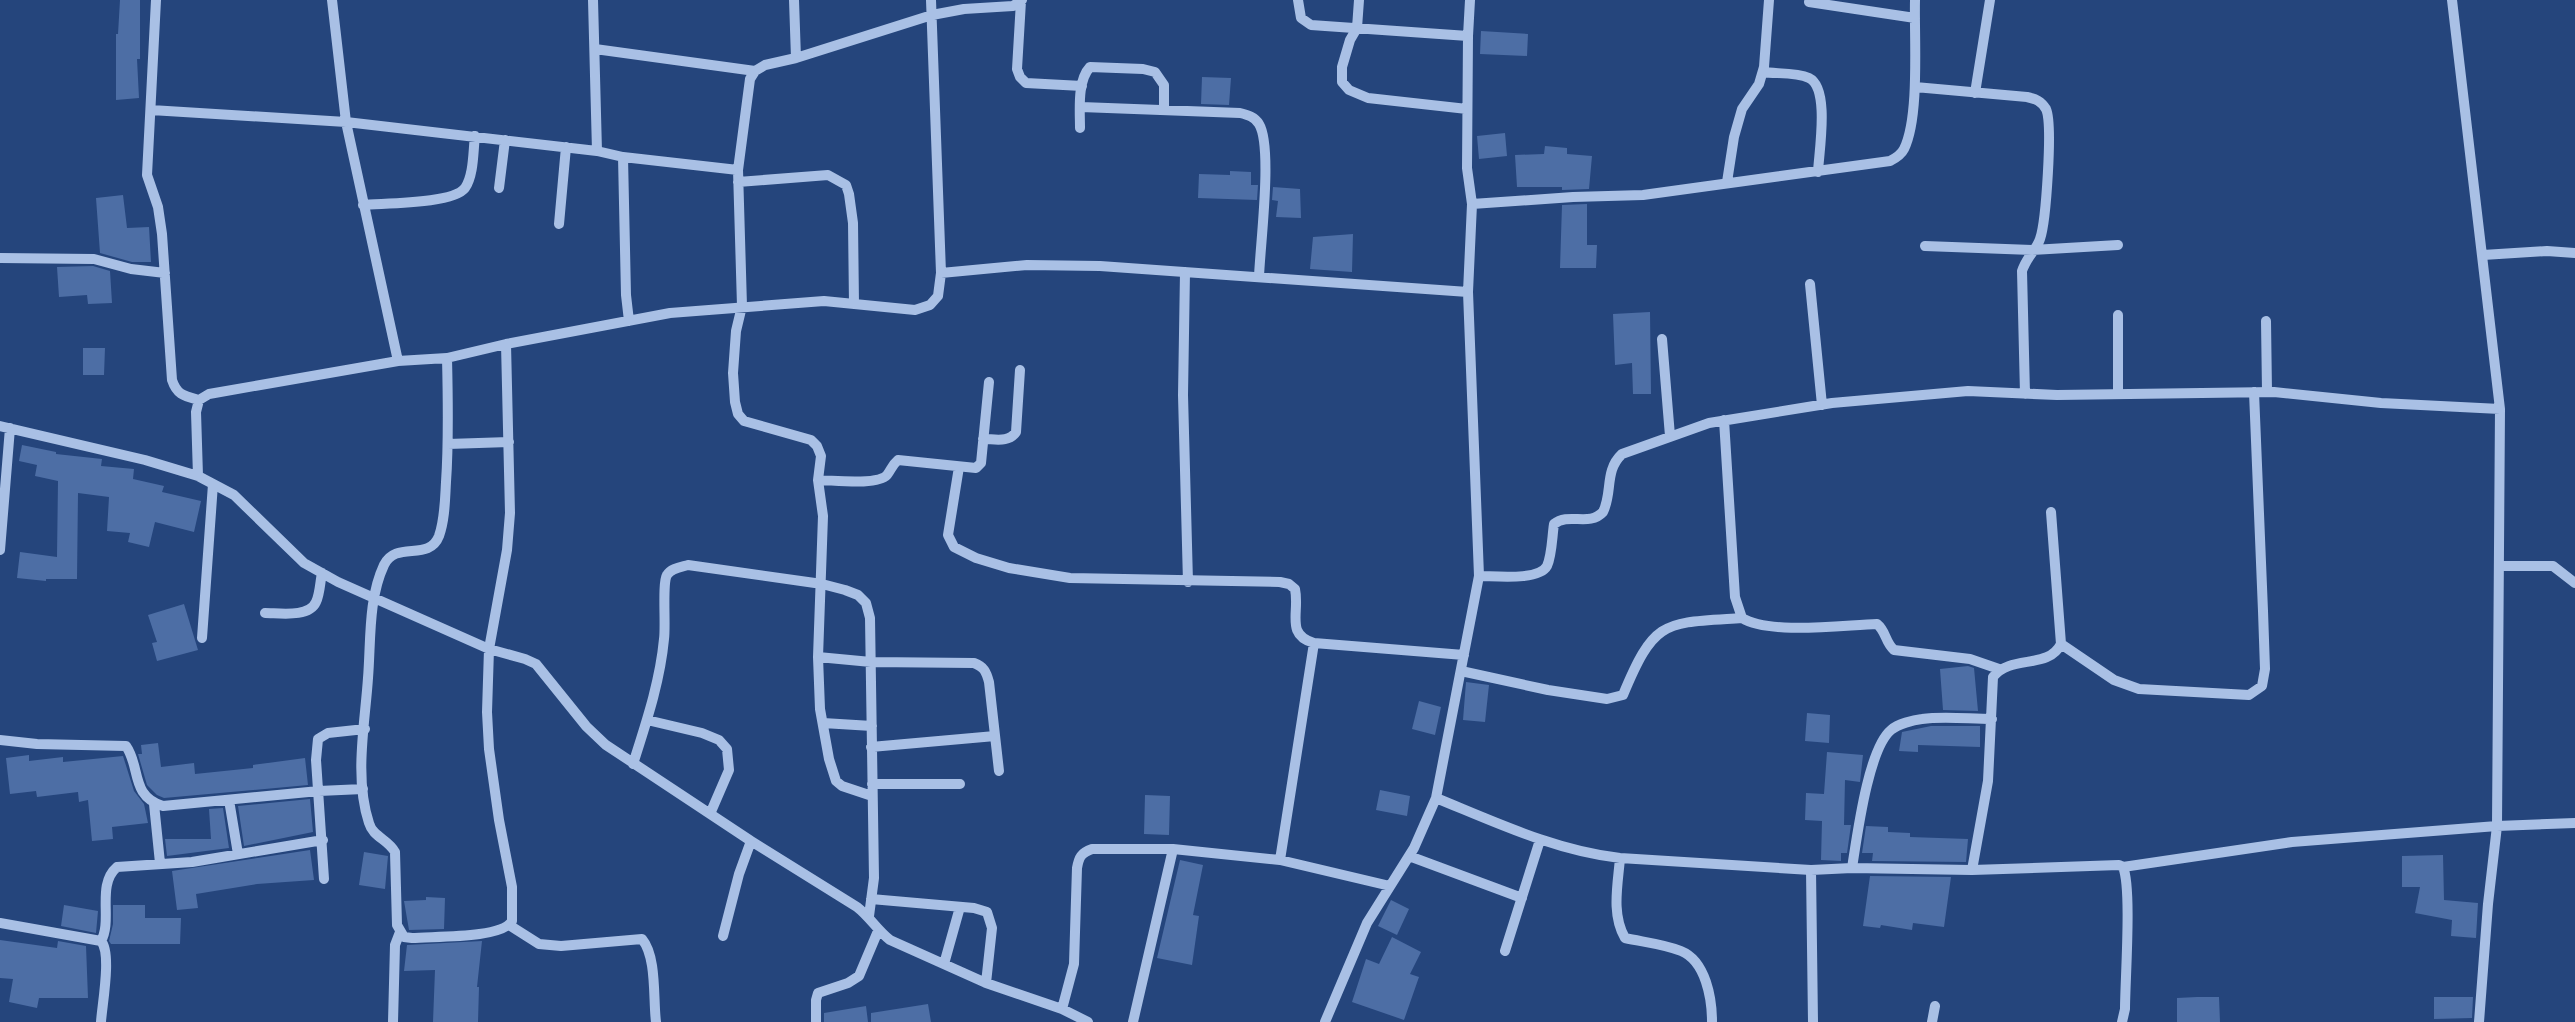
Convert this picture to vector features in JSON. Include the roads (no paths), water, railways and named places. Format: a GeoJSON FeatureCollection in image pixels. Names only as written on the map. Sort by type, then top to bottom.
{"type":"FeatureCollection","features":[{"type":"Feature","properties":{"kind":"street"},"geometry":{"type":"LineString","coordinates":[[156,0],[147,175],[158,207],[172,380],[176,391],[183,396],[199,400],[209,394],[398,361],[447,358],[506,344],[670,313],[824,301],[915,310],[930,305],[938,296],[941,273],[932,0]]}},
{"type":"Feature","properties":{"kind":"street"},"geometry":{"type":"LineString","coordinates":[[332,0],[346,122],[398,361]]}},
{"type":"Feature","properties":{"kind":"street"},"geometry":{"type":"LineString","coordinates":[[594,0],[597,151]]}},
{"type":"Feature","properties":{"kind":"street"},"geometry":{"type":"LineString","coordinates":[[794,0],[796,58]]}},
{"type":"Feature","properties":{"kind":"street"},"geometry":{"type":"LineString","coordinates":[[1298,0],[1301,18],[1311,25],[1468,36]]}},
{"type":"Feature","properties":{"kind":"street"},"geometry":{"type":"LineString","coordinates":[[1359,0],[1358,28],[1350,40],[1342,67],[1342,82],[1349,90],[1368,98],[1467,109]]}},
{"type":"Feature","properties":{"kind":"street"},"geometry":{"type":"LineString","coordinates":[[1326,1022],[1367,923],[1409,856],[1436,798],[1479,576],[1468,292],[1472,204],[1467,168],[1470,0]]}},
{"type":"Feature","properties":{"kind":"street"},"geometry":{"type":"LineString","coordinates":[[1727,182],[1742,109],[1759,84],[1762,72],[1769,0]]}},
{"type":"Feature","properties":{"kind":"street"},"geometry":{"type":"LineString","coordinates":[[1472,204],[1573,196],[1643,195],[1686,191],[1727,182],[1890,161],[1899,156],[1907,143],[1914,87],[1916,0]]}},
{"type":"Feature","properties":{"kind":"street"},"geometry":{"type":"LineString","coordinates":[[1975,93],[1990,0]]}},
{"type":"Feature","properties":{"kind":"street"},"geometry":{"type":"LineString","coordinates":[[2452,0],[2500,409],[2497,826],[2488,904],[2479,1022]]}},
{"type":"Feature","properties":{"kind":"street"},"geometry":{"type":"LineString","coordinates":[[872,796],[842,786],[836,781],[829,759],[823,723],[818,657],[824,516],[818,480],[821,456],[817,446],[811,440],[744,421],[738,414],[734,373],[736,331],[742,306],[738,170],[747,92],[750,79],[755,71],[765,65],[796,58],[932,15],[964,9],[1012,6],[1021,1]]}},
{"type":"Feature","properties":{"kind":"street"},"geometry":{"type":"LineString","coordinates":[[1021,1],[1017,69],[1020,77],[1026,83],[1082,86]]}},
{"type":"Feature","properties":{"kind":"street"},"geometry":{"type":"LineString","coordinates":[[1809,2],[1915,18]]}},
{"type":"Feature","properties":{"kind":"street"},"geometry":{"type":"LineString","coordinates":[[595,49],[755,71]]}},
{"type":"Feature","properties":{"kind":"street"},"geometry":{"type":"LineString","coordinates":[[1080,128],[1082,86],[1086,71],[1090,67],[1143,69],[1155,72],[1164,85],[1164,110]]}},
{"type":"Feature","properties":{"kind":"street"},"geometry":{"type":"LineString","coordinates":[[1762,72],[1804,76],[1812,79],[1815,84],[1822,103],[1818,172]]}},
{"type":"Feature","properties":{"kind":"street"},"geometry":{"type":"LineString","coordinates":[[1914,87],[2027,97],[2038,100],[2045,108],[2049,120],[2049,146],[2040,240],[2026,258],[2022,271],[2025,394]]}},
{"type":"Feature","properties":{"kind":"street"},"geometry":{"type":"LineString","coordinates":[[1080,107],[1240,113],[1250,115],[1258,121],[1263,131],[1265,159],[1259,277]]}},
{"type":"Feature","properties":{"kind":"street"},"geometry":{"type":"LineString","coordinates":[[151,110],[346,122],[597,151],[623,158],[738,170]]}},
{"type":"Feature","properties":{"kind":"street"},"geometry":{"type":"LineString","coordinates":[[363,205],[439,199],[458,194],[468,182],[475,136]]}},
{"type":"Feature","properties":{"kind":"street"},"geometry":{"type":"LineString","coordinates":[[499,188],[505,140]]}},
{"type":"Feature","properties":{"kind":"street"},"geometry":{"type":"LineString","coordinates":[[559,224],[566,147]]}},
{"type":"Feature","properties":{"kind":"street"},"geometry":{"type":"LineString","coordinates":[[623,158],[629,321]]}},
{"type":"Feature","properties":{"kind":"street"},"geometry":{"type":"LineString","coordinates":[[738,182],[828,175],[846,185],[853,223],[854,304]]}},
{"type":"Feature","properties":{"kind":"street"},"geometry":{"type":"LineString","coordinates":[[1925,246],[2032,249],[2118,245]]}},
{"type":"Feature","properties":{"kind":"street"},"geometry":{"type":"LineString","coordinates":[[2483,255],[2547,251],[2575,253]]}},
{"type":"Feature","properties":{"kind":"street"},"geometry":{"type":"LineString","coordinates":[[0,258],[94,259],[131,269],[165,273]]}},
{"type":"Feature","properties":{"kind":"street"},"geometry":{"type":"LineString","coordinates":[[941,273],[1027,265],[1100,266],[1468,292]]}},
{"type":"Feature","properties":{"kind":"street"},"geometry":{"type":"LineString","coordinates":[[1185,272],[1183,395],[1188,582]]}},
{"type":"Feature","properties":{"kind":"street"},"geometry":{"type":"LineString","coordinates":[[1810,284],[1822,405]]}},
{"type":"Feature","properties":{"kind":"street"},"geometry":{"type":"LineString","coordinates":[[2118,315],[2118,394]]}},
{"type":"Feature","properties":{"kind":"street"},"geometry":{"type":"LineString","coordinates":[[2266,321],[2267,392]]}},
{"type":"Feature","properties":{"kind":"street"},"geometry":{"type":"LineString","coordinates":[[1662,339],[1670,436]]}},
{"type":"Feature","properties":{"kind":"street"},"geometry":{"type":"LineString","coordinates":[[447,358],[448,444],[444,511],[438,537],[432,546],[424,550],[403,550],[391,554],[384,564],[374,597],[362,749],[363,789],[372,832],[389,843],[395,852],[397,925],[404,937],[412,938],[492,932],[509,925],[513,914],[512,887],[499,820],[489,749],[487,712],[489,650],[507,550],[510,513],[506,344]]}},
{"type":"Feature","properties":{"kind":"street"},"geometry":{"type":"LineString","coordinates":[[983,439],[1006,440],[1013,437],[1016,432],[1020,370]]}},
{"type":"Feature","properties":{"kind":"street"},"geometry":{"type":"LineString","coordinates":[[818,480],[865,481],[882,478],[888,475],[891,465],[898,460],[909,459],[971,469],[981,463],[989,382]]}},
{"type":"Feature","properties":{"kind":"street"},"geometry":{"type":"LineString","coordinates":[[2061,644],[2114,680],[2139,689],[2249,695],[2262,686],[2265,669],[2254,392]]}},
{"type":"Feature","properties":{"kind":"street"},"geometry":{"type":"LineString","coordinates":[[1479,576],[1533,576],[1542,572],[1548,564],[1554,524],[1565,519],[1587,520],[1599,517],[1606,507],[1610,472],[1614,461],[1631,449],[1724,420],[1822,405],[1945,393],[2267,392],[2381,403],[2500,409]]}},
{"type":"Feature","properties":{"kind":"street"},"geometry":{"type":"LineString","coordinates":[[198,476],[196,412],[199,400]]}},
{"type":"Feature","properties":{"kind":"street"},"geometry":{"type":"LineString","coordinates":[[1724,420],[1735,597],[1742,618]]}},
{"type":"Feature","properties":{"kind":"street"},"geometry":{"type":"LineString","coordinates":[[0,550],[5,427],[145,460],[198,476],[234,495],[304,563],[489,650],[536,664],[586,726],[606,745],[870,916],[878,931],[890,940],[986,983],[1062,1010],[1075,1019],[1088,1022]]}},
{"type":"Feature","properties":{"kind":"street"},"geometry":{"type":"LineString","coordinates":[[448,444],[509,442]]}},
{"type":"Feature","properties":{"kind":"street"},"geometry":{"type":"LineString","coordinates":[[959,467],[948,535],[954,548],[976,558],[1038,574],[1070,578],[1289,584],[1296,597],[1298,634],[1314,644],[1464,655]]}},
{"type":"Feature","properties":{"kind":"street"},"geometry":{"type":"LineString","coordinates":[[202,638],[213,484]]}},
{"type":"Feature","properties":{"kind":"street"},"geometry":{"type":"LineString","coordinates":[[1972,870],[1988,781],[1993,677],[2007,664],[2049,658],[2057,653],[2061,644],[2050,512]]}},
{"type":"Feature","properties":{"kind":"street"},"geometry":{"type":"LineString","coordinates":[[633,764],[660,672],[667,575],[673,569],[688,565],[822,584],[858,595],[866,603],[870,618],[874,878],[870,916]]}},
{"type":"Feature","properties":{"kind":"street"},"geometry":{"type":"LineString","coordinates":[[2499,566],[2553,566],[2575,583]]}},
{"type":"Feature","properties":{"kind":"street"},"geometry":{"type":"LineString","coordinates":[[265,613],[300,613],[311,608],[316,603],[322,573]]}},
{"type":"Feature","properties":{"kind":"street"},"geometry":{"type":"LineString","coordinates":[[1461,670],[1548,690],[1607,699],[1616,698],[1623,695],[1650,640],[1662,629],[1683,621],[1742,618],[1751,623],[1775,627],[1878,624],[1883,628],[1888,645],[1894,650],[1970,659],[2000,669]]}},
{"type":"Feature","properties":{"kind":"street"},"geometry":{"type":"LineString","coordinates":[[1280,860],[1314,644]]}},
{"type":"Feature","properties":{"kind":"street"},"geometry":{"type":"LineString","coordinates":[[818,657],[871,662],[974,663],[981,665],[986,670],[989,682],[999,771]]}},
{"type":"Feature","properties":{"kind":"street"},"geometry":{"type":"LineString","coordinates":[[1852,868],[1860,820],[1875,761],[1880,745],[1891,730],[1921,718],[1992,719]]}},
{"type":"Feature","properties":{"kind":"street"},"geometry":{"type":"LineString","coordinates":[[647,720],[702,733],[720,740],[727,749],[729,770],[710,814]]}},
{"type":"Feature","properties":{"kind":"street"},"geometry":{"type":"LineString","coordinates":[[823,723],[872,726]]}},
{"type":"Feature","properties":{"kind":"street"},"geometry":{"type":"LineString","coordinates":[[324,879],[316,760],[318,739],[321,735],[328,733],[365,729]]}},
{"type":"Feature","properties":{"kind":"street"},"geometry":{"type":"LineString","coordinates":[[871,747],[995,736]]}},
{"type":"Feature","properties":{"kind":"street"},"geometry":{"type":"LineString","coordinates":[[0,740],[37,744],[126,746],[134,762],[137,784],[154,804],[163,807],[319,791],[363,789]]}},
{"type":"Feature","properties":{"kind":"street"},"geometry":{"type":"LineString","coordinates":[[872,784],[960,784]]}},
{"type":"Feature","properties":{"kind":"street"},"geometry":{"type":"LineString","coordinates":[[1436,798],[1540,840],[1604,856],[1811,870],[1852,868],[1972,870],[2119,865],[2122,867],[2292,842],[2497,826],[2575,823]]}},
{"type":"Feature","properties":{"kind":"street"},"geometry":{"type":"LineString","coordinates":[[229,800],[238,854]]}},
{"type":"Feature","properties":{"kind":"street"},"geometry":{"type":"LineString","coordinates":[[154,804],[160,863]]}},
{"type":"Feature","properties":{"kind":"street"},"geometry":{"type":"LineString","coordinates":[[101,941],[105,933],[108,884],[112,871],[117,867],[192,862],[323,840]]}},
{"type":"Feature","properties":{"kind":"street"},"geometry":{"type":"LineString","coordinates":[[1505,951],[1540,840]]}},
{"type":"Feature","properties":{"kind":"street"},"geometry":{"type":"LineString","coordinates":[[723,936],[739,873],[751,841]]}},
{"type":"Feature","properties":{"kind":"street"},"geometry":{"type":"LineString","coordinates":[[1062,1010],[1074,964],[1079,858],[1083,852],[1092,849],[1173,849],[1280,860],[1390,886]]}},
{"type":"Feature","properties":{"kind":"street"},"geometry":{"type":"LineString","coordinates":[[1134,1022],[1173,849]]}},
{"type":"Feature","properties":{"kind":"street"},"geometry":{"type":"LineString","coordinates":[[1409,856],[1522,898]]}},
{"type":"Feature","properties":{"kind":"street"},"geometry":{"type":"LineString","coordinates":[[1620,858],[1616,915],[1625,938],[1683,951],[1696,963],[1707,984],[1712,1002],[1712,1022]]}},
{"type":"Feature","properties":{"kind":"street"},"geometry":{"type":"LineString","coordinates":[[2122,867],[2125,873],[2126,900],[2125,1009],[2122,1022]]}},
{"type":"Feature","properties":{"kind":"street"},"geometry":{"type":"LineString","coordinates":[[1811,870],[1813,1022]]}},
{"type":"Feature","properties":{"kind":"street"},"geometry":{"type":"LineString","coordinates":[[871,899],[960,906],[987,912],[992,928],[986,983]]}},
{"type":"Feature","properties":{"kind":"street"},"geometry":{"type":"LineString","coordinates":[[944,964],[960,906]]}},
{"type":"Feature","properties":{"kind":"street"},"geometry":{"type":"LineString","coordinates":[[0,923],[101,941]]}},
{"type":"Feature","properties":{"kind":"street"},"geometry":{"type":"LineString","coordinates":[[509,925],[539,944],[561,946],[642,939],[650,957],[656,1022]]}},
{"type":"Feature","properties":{"kind":"street"},"geometry":{"type":"LineString","coordinates":[[816,1022],[818,993],[859,976],[878,931]]}},
{"type":"Feature","properties":{"kind":"street"},"geometry":{"type":"LineString","coordinates":[[393,1022],[395,945],[400,932]]}},
{"type":"Feature","properties":{"kind":"street"},"geometry":{"type":"LineString","coordinates":[[101,941],[105,948],[106,959],[101,1022]]}},
{"type":"Feature","properties":{"kind":"street"},"geometry":{"type":"LineString","coordinates":[[1932,1022],[1935,1006]]}}]}
